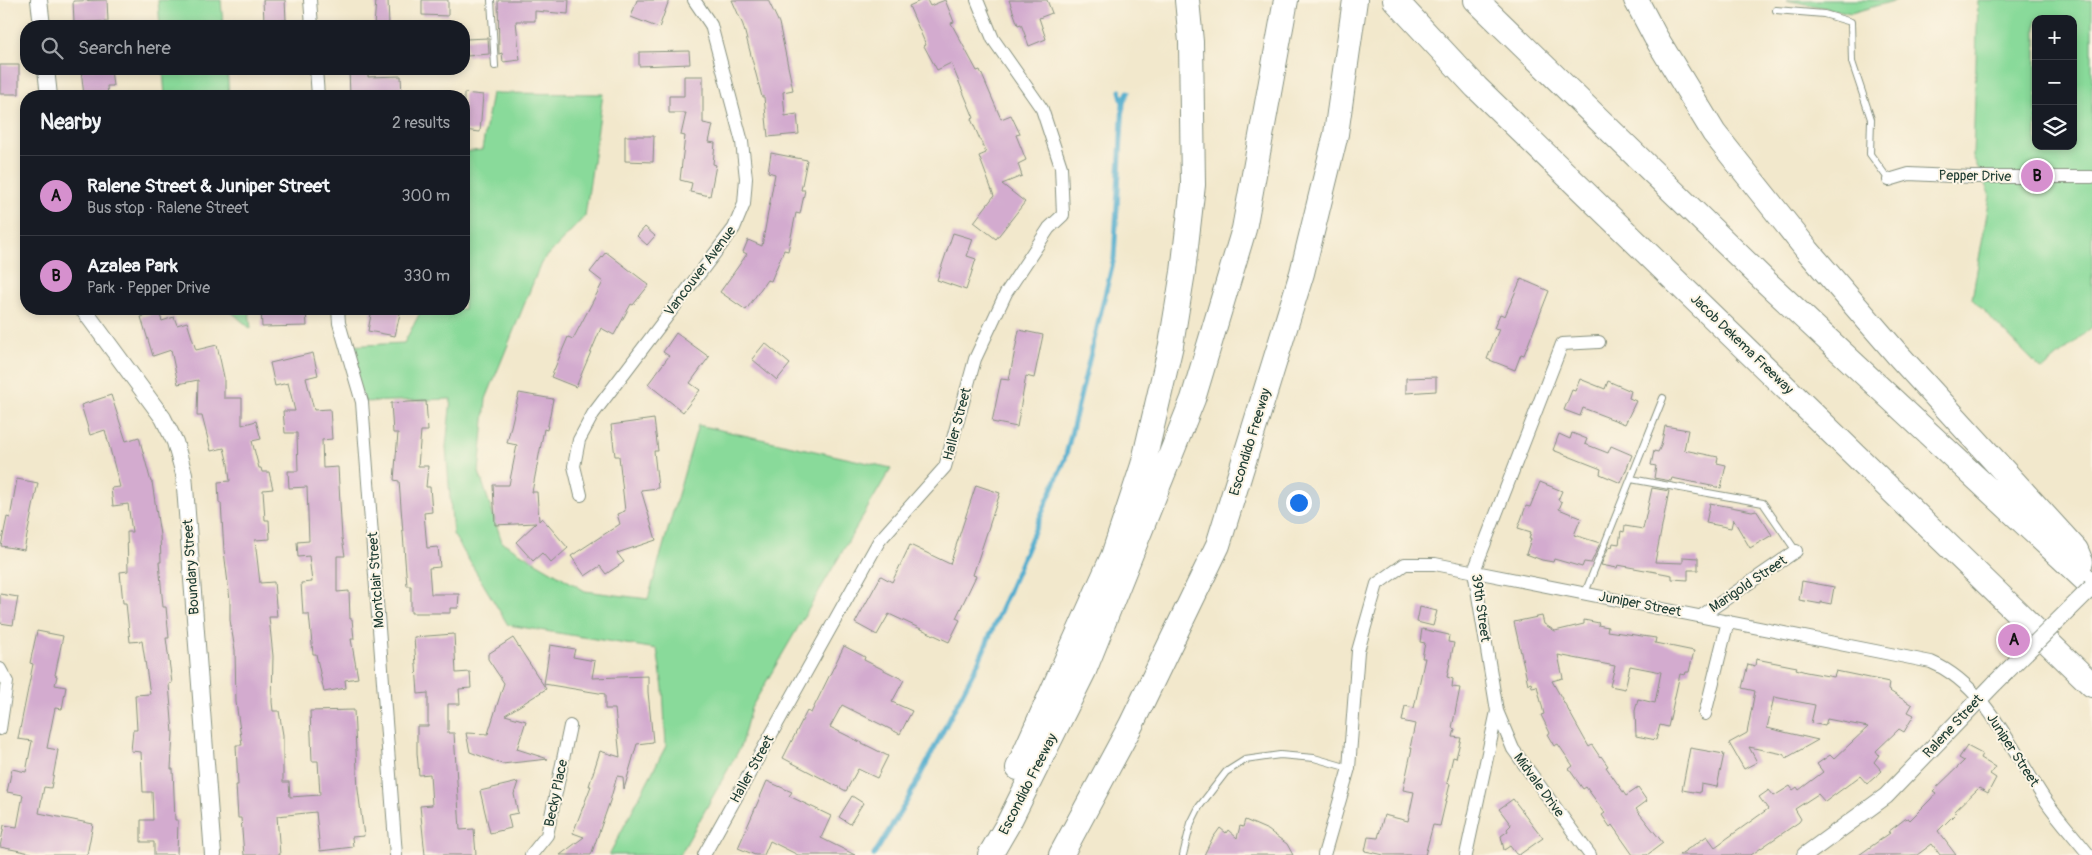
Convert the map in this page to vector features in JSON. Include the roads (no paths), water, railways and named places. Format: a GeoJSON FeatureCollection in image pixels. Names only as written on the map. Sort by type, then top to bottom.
{"type":"FeatureCollection","features":[{"type":"Feature","properties":{"kind":"highway"},"geometry":{"type":"LineString","coordinates":[[976,855],[1036,731],[1114,556],[1144,464],[1171,345],[1183,272],[1193,184],[1191,42],[1187,0]]}},
{"type":"Feature","properties":{"kind":"highway","name":"Escondido Freeway"},"geometry":{"type":"LineString","coordinates":[[990,855],[1008,824],[1084,671],[1193,399],[1244,229],[1286,0]]}},
{"type":"Feature","properties":{"kind":"highway","name":"Escondido Freeway"},"geometry":{"type":"LineString","coordinates":[[1061,855],[1131,725],[1218,545],[1302,274],[1336,134],[1355,0]]}},
{"type":"Feature","properties":{"kind":"highway","name":"Jacob Dekema Freeway"},"geometry":{"type":"LineString","coordinates":[[1395,0],[1483,94],[2092,685]]}},
{"type":"Feature","properties":{"kind":"highway"},"geometry":{"type":"LineString","coordinates":[[1636,0],[1714,133],[1808,251],[1898,355],[2076,550],[2091,586]]}},
{"type":"Feature","properties":{"kind":"highway"},"geometry":{"type":"LineString","coordinates":[[1479,3],[1765,281],[2091,586]]}},
{"type":"Feature","properties":{"kind":"street"},"geometry":{"type":"LineString","coordinates":[[39,0],[41,20]]}},
{"type":"Feature","properties":{"kind":"street"},"geometry":{"type":"LineString","coordinates":[[310,0],[312,20]]}},
{"type":"Feature","properties":{"kind":"street","name":"Vancouver Avenue"},"geometry":{"type":"LineString","coordinates":[[581,495],[574,466],[579,440],[593,414],[734,228],[744,204],[746,178],[742,142],[711,25],[694,0]]}},
{"type":"Feature","properties":{"kind":"street","name":"Haller Street"},"geometry":{"type":"LineString","coordinates":[[704,855],[879,541],[945,467],[975,360],[1006,293],[1049,228],[1063,215],[1061,167],[1042,109],[993,40],[977,0]]}},
{"type":"Feature","properties":{"kind":"street"},"geometry":{"type":"LineString","coordinates":[[47,75],[48,90]]}},
{"type":"Feature","properties":{"kind":"street"},"geometry":{"type":"LineString","coordinates":[[316,75],[318,90]]}},
{"type":"Feature","properties":{"kind":"street","name":"Pepper Drive"},"geometry":{"type":"LineString","coordinates":[[1889,180],[1909,174],[1972,177],[2092,177]]}},
{"type":"Feature","properties":{"kind":"street","name":"Boundary Street"},"geometry":{"type":"LineString","coordinates":[[87,315],[163,418],[175,442],[184,474],[213,855]]}},
{"type":"Feature","properties":{"kind":"street","name":"Montclair Street"},"geometry":{"type":"LineString","coordinates":[[338,315],[362,402],[396,855]]}},
{"type":"Feature","properties":{"kind":"street","name":"39th Street"},"geometry":{"type":"LineString","coordinates":[[1466,855],[1497,711],[1474,570],[1562,344],[1599,342]]}},
{"type":"Feature","properties":{"kind":"street","name":"Marigold Street"},"geometry":{"type":"LineString","coordinates":[[1701,616],[1796,552]]}},
{"type":"Feature","properties":{"kind":"street","name":"Juniper Street"},"geometry":{"type":"LineString","coordinates":[[1324,855],[1349,768],[1358,651],[1377,584],[1405,564],[1435,564],[1474,570],[1931,662],[1948,669],[1980,697],[2047,802],[2089,855]]}},
{"type":"Feature","properties":{"kind":"street","name":"Ralene Street"},"geometry":{"type":"LineString","coordinates":[[1805,855],[1886,796],[1980,697],[2091,586]]}},
{"type":"Feature","properties":{"kind":"street"},"geometry":{"type":"LineString","coordinates":[[1705,714],[1728,621]]}},
{"type":"Feature","properties":{"kind":"street"},"geometry":{"type":"LineString","coordinates":[[0,668],[7,682],[0,729]]}},
{"type":"Feature","properties":{"kind":"street","name":"Midvale Drive"},"geometry":{"type":"LineString","coordinates":[[1497,711],[1513,750],[1590,855]]}},
{"type":"Feature","properties":{"kind":"street","name":"Becky Place"},"geometry":{"type":"LineString","coordinates":[[531,855],[547,835],[570,726]]}},
{"type":"Feature","properties":{"kind":"lane"},"geometry":{"type":"LineString","coordinates":[[491,0],[496,66]]}},
{"type":"Feature","properties":{"kind":"lane"},"geometry":{"type":"LineString","coordinates":[[1776,10],[1824,14],[1851,22],[1852,62],[1871,118],[1870,154],[1889,180]]}},
{"type":"Feature","properties":{"kind":"lane"},"geometry":{"type":"LineString","coordinates":[[1585,593],[1663,398]]}},
{"type":"Feature","properties":{"kind":"lane"},"geometry":{"type":"LineString","coordinates":[[1631,479],[1763,504],[1796,552]]}},
{"type":"Feature","properties":{"kind":"lane"},"geometry":{"type":"LineString","coordinates":[[1184,855],[1191,823],[1199,807],[1226,772],[1245,760],[1280,755],[1314,758],[1349,768]]}},
{"type":"Feature","properties":{"kind":"waterway"},"geometry":{"type":"LineString","coordinates":[[874,855],[907,801],[979,661],[1065,459],[1114,258],[1123,103],[1120,91]]}},
{"type":"Feature","properties":{"kind":"waterway"},"geometry":{"type":"LineString","coordinates":[[1123,103],[1128,92]]}},
{"type":"Feature","properties":{"kind":"place","name":"Azalea Park"},"geometry":{"type":"Point","coordinates":[2037,176]}},
{"type":"Feature","properties":{"kind":"place","name":"Ralene Street & Juniper Street"},"geometry":{"type":"Point","coordinates":[2014,640]}}]}
